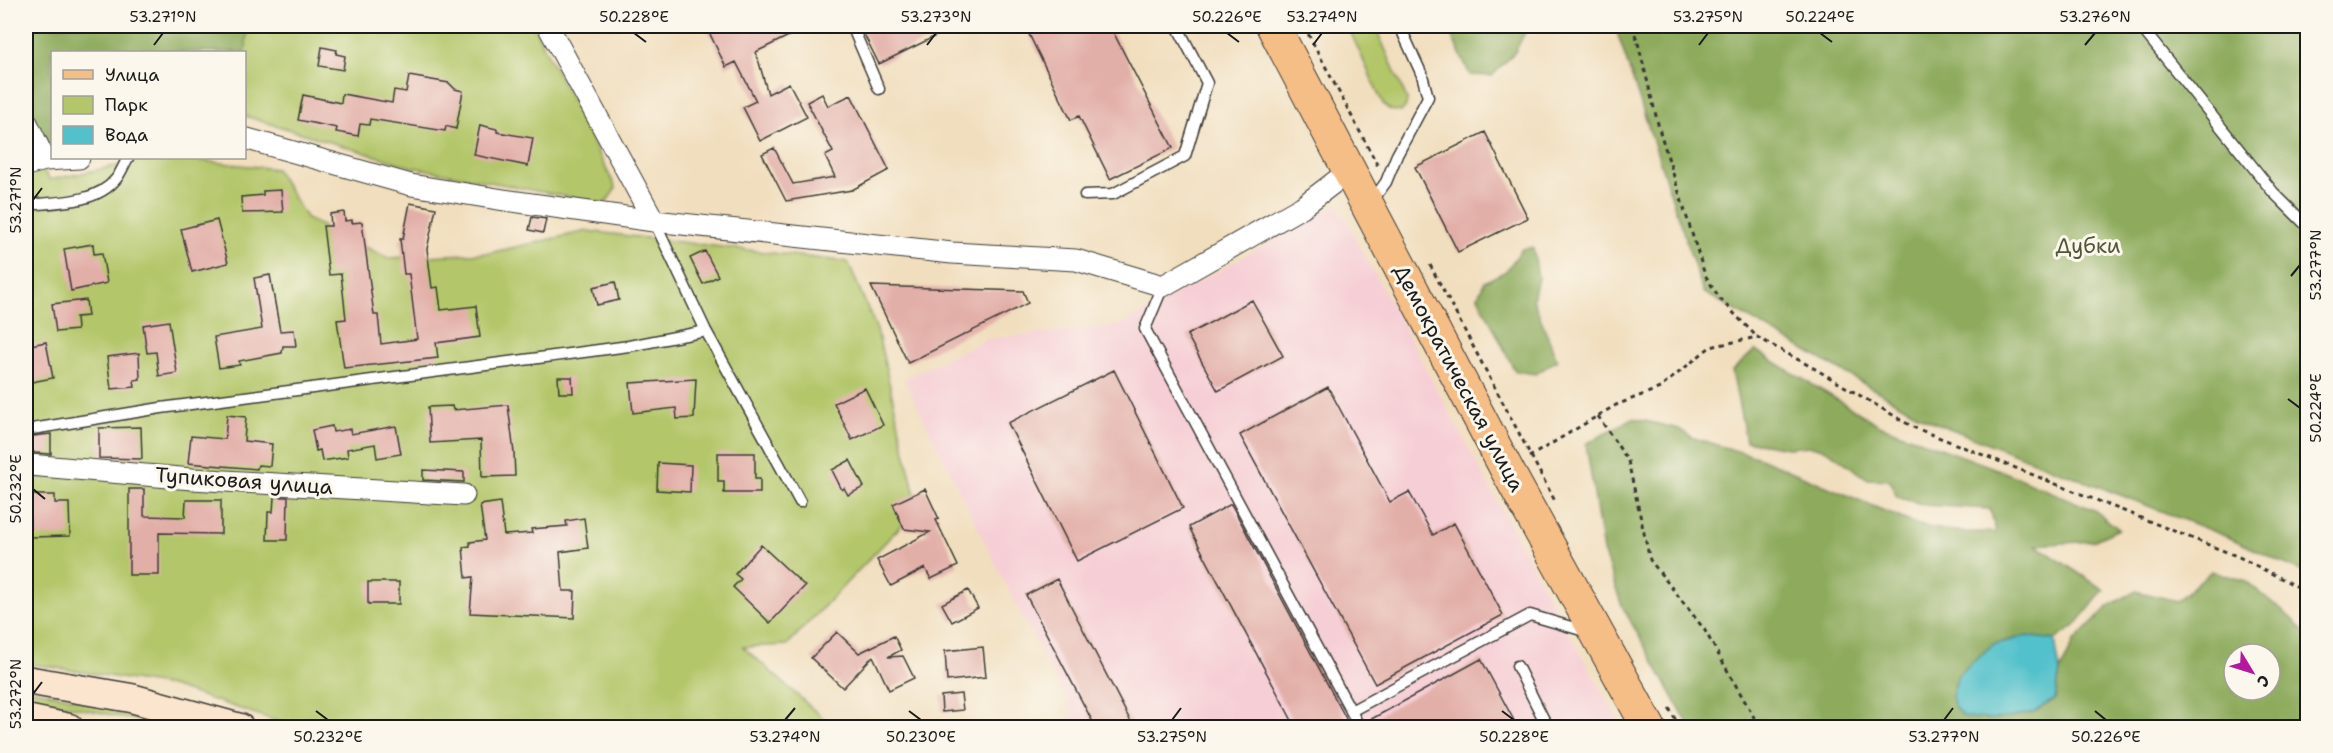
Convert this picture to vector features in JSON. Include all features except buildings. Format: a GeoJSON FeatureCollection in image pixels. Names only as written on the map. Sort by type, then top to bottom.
{"type":"FeatureCollection","features":[{"type":"Feature","properties":{"kind":"main road","name":"Демократическая улица"},"geometry":{"type":"LineString","coordinates":[[1273,26],[1349,171],[1377,194],[1519,463],[1597,635],[1659,717]]}},
{"type":"Feature","properties":{"kind":"main road"},"geometry":{"type":"LineString","coordinates":[[26,680],[131,698],[240,728]]}},
{"type":"Feature","properties":{"kind":"main road"},"geometry":{"type":"LineString","coordinates":[[26,719],[69,728]]}},
{"type":"Feature","properties":{"kind":"street"},"geometry":{"type":"LineString","coordinates":[[548,26],[654,221]]}},
{"type":"Feature","properties":{"kind":"street"},"geometry":{"type":"LineString","coordinates":[[26,121],[35,163],[70,159]]}},
{"type":"Feature","properties":{"kind":"street"},"geometry":{"type":"LineString","coordinates":[[246,138],[273,144],[340,167],[411,185],[654,221],[952,253],[1076,260],[1163,286],[1302,207],[1349,171]]}},
{"type":"Feature","properties":{"kind":"street","name":"Тупиковая улица"},"geometry":{"type":"LineString","coordinates":[[26,462],[29,465],[192,479],[464,495]]}},
{"type":"Feature","properties":{"kind":"lane"},"geometry":{"type":"LineString","coordinates":[[852,26],[879,89]]}},
{"type":"Feature","properties":{"kind":"lane"},"geometry":{"type":"LineString","coordinates":[[1085,195],[1113,195],[1185,156],[1207,83],[1177,26]]}},
{"type":"Feature","properties":{"kind":"lane"},"geometry":{"type":"LineString","coordinates":[[2140,26],[2273,192],[2307,227]]}},
{"type":"Feature","properties":{"kind":"lane"},"geometry":{"type":"LineString","coordinates":[[1377,194],[1428,97],[1422,75],[1402,31]]}},
{"type":"Feature","properties":{"kind":"lane"},"geometry":{"type":"LineString","coordinates":[[26,205],[74,200],[94,195],[117,178],[127,159]]}},
{"type":"Feature","properties":{"kind":"lane"},"geometry":{"type":"LineString","coordinates":[[654,221],[706,331],[800,502]]}},
{"type":"Feature","properties":{"kind":"lane"},"geometry":{"type":"LineString","coordinates":[[1163,286],[1145,329],[1360,728]]}},
{"type":"Feature","properties":{"kind":"lane"},"geometry":{"type":"LineString","coordinates":[[26,430],[161,408],[629,346],[706,331]]}},
{"type":"Feature","properties":{"kind":"lane"},"geometry":{"type":"LineString","coordinates":[[1351,711],[1530,615],[1597,635]]}},
{"type":"Feature","properties":{"kind":"lane"},"geometry":{"type":"LineString","coordinates":[[1517,666],[1548,728]]}},
{"type":"Feature","properties":{"kind":"path"},"geometry":{"type":"LineString","coordinates":[[1304,26],[1377,194]]}},
{"type":"Feature","properties":{"kind":"path"},"geometry":{"type":"LineString","coordinates":[[1631,26],[1637,39],[1660,132],[1705,275],[1720,299],[1757,338],[1817,370],[1913,427],[2239,557],[2307,592]]}},
{"type":"Feature","properties":{"kind":"path"},"geometry":{"type":"LineString","coordinates":[[1425,256],[1519,463],[1559,508]]}},
{"type":"Feature","properties":{"kind":"path"},"geometry":{"type":"LineString","coordinates":[[1519,463],[1616,405],[1660,388],[1710,347],[1757,338]]}},
{"type":"Feature","properties":{"kind":"path"},"geometry":{"type":"LineString","coordinates":[[1598,416],[1628,461],[1650,560],[1704,628],[1760,728]]}},
{"type":"Feature","properties":{"kind":"path"},"geometry":{"type":"LineString","coordinates":[[1659,717],[1680,728]]}},
{"type":"Feature","properties":{"kind":"shaded area"},"geometry":{"type":"Polygon","coordinates":[[[1337,204],[1547,594],[1622,727],[1055,727],[1074,715],[1012,597],[904,379],[988,339],[1121,325],[1337,204]]]}},
{"type":"Feature","properties":{"kind":"green space"},"geometry":{"type":"Polygon","coordinates":[[[26,26],[247,26],[246,51],[51,51],[51,145],[46,146],[26,131],[26,26]]]}},
{"type":"Feature","properties":{"kind":"green space"},"geometry":{"type":"Polygon","coordinates":[[[247,26],[533,26],[616,188],[605,204],[412,167],[246,116],[245,51],[247,26]]]}},
{"type":"Feature","properties":{"kind":"green space"},"geometry":{"type":"Polygon","coordinates":[[[1352,26],[1375,26],[1407,99],[1406,106],[1401,112],[1390,110],[1383,104],[1351,33],[1352,26]]]}},
{"type":"Feature","properties":{"kind":"green space"},"geometry":{"type":"Polygon","coordinates":[[[1447,26],[1528,26],[1515,52],[1492,76],[1470,75],[1447,26]]]}},
{"type":"Feature","properties":{"kind":"green space","name":"Дубки"},"geometry":{"type":"Polygon","coordinates":[[[1615,26],[2307,26],[2307,574],[2230,538],[1926,419],[1703,292],[1615,26]]]}},
{"type":"Feature","properties":{"kind":"green space"},"geometry":{"type":"Polygon","coordinates":[[[26,145],[50,180],[148,159],[187,159],[276,169],[307,219],[388,258],[489,253],[587,231],[848,262],[877,330],[918,508],[787,645],[743,647],[833,727],[295,727],[171,686],[26,663],[26,145]]]}},
{"type":"Feature","properties":{"kind":"green space"},"geometry":{"type":"Polygon","coordinates":[[[1533,247],[1538,278],[1533,299],[1557,360],[1536,374],[1515,371],[1478,297],[1484,282],[1506,271],[1522,249],[1533,247]]]}},
{"type":"Feature","properties":{"kind":"green space"},"geometry":{"type":"Polygon","coordinates":[[[1755,350],[1879,425],[2002,471],[2094,510],[2119,529],[2093,541],[2036,545],[2104,590],[2075,626],[2055,640],[2015,639],[1997,644],[1980,656],[2034,712],[2055,699],[2060,671],[2074,642],[2110,605],[2136,591],[2177,601],[2211,571],[2246,581],[2291,618],[2307,635],[2307,727],[1690,727],[1622,606],[1603,551],[1586,444],[1633,418],[1679,429],[1691,437],[1760,458],[1915,524],[1956,531],[1996,532],[1990,509],[1925,505],[1897,497],[1889,480],[1868,479],[1827,450],[1810,446],[1788,448],[1746,441],[1732,371],[1755,350]]]}},
{"type":"Feature","properties":{"kind":"green space"},"geometry":{"type":"Polygon","coordinates":[[[26,688],[205,727],[169,727],[26,697],[26,688]]]}},
{"type":"Feature","properties":{"kind":"water"},"geometry":{"type":"Polygon","coordinates":[[[2026,636],[2055,640],[2060,671],[2055,699],[2034,712],[2009,718],[1964,717],[1955,708],[1952,696],[1958,675],[1992,645],[2026,636]]]}}]}
